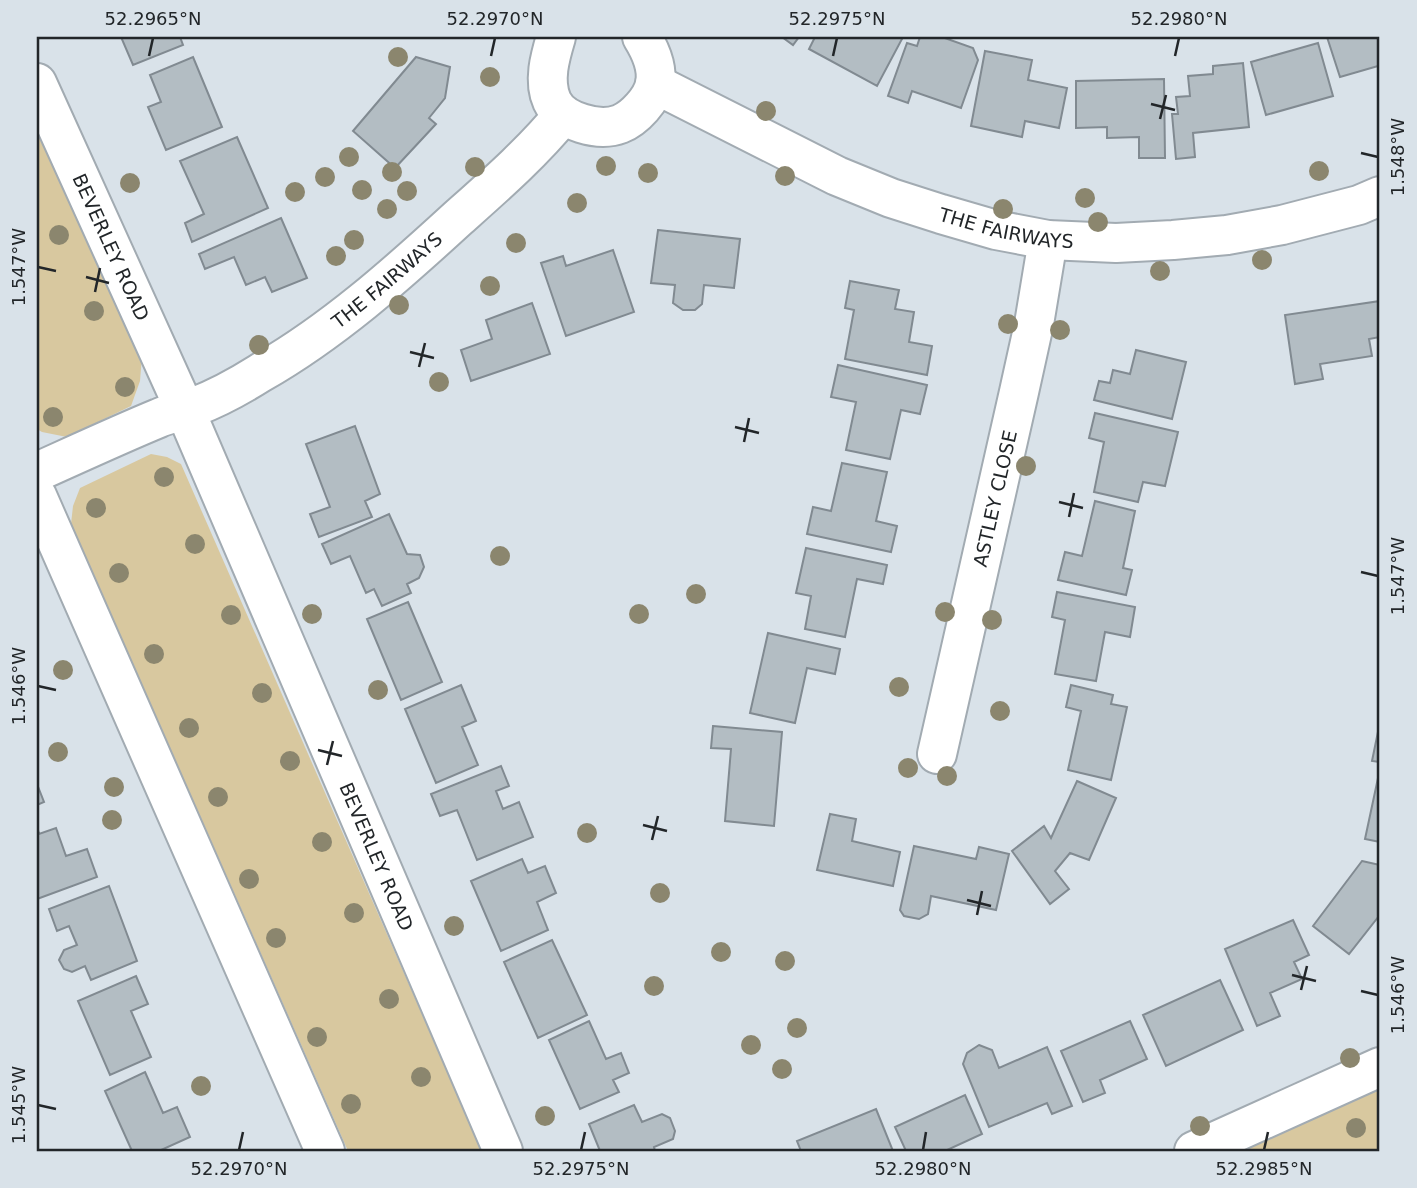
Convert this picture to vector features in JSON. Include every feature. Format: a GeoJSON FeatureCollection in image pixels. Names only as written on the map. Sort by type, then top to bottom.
{"type":"FeatureCollection","features":[{"type":"Feature","properties":{"kind":"street"},"geometry":{"type":"LineString","coordinates":[[556,37],[548,69],[553,103],[563,115],[583,124],[601,126],[620,124],[633,115],[649,97],[655,84],[650,50],[642,37]]}},
{"type":"Feature","properties":{"kind":"street","name":"BEVERLEY ROAD"},"geometry":{"type":"LineString","coordinates":[[37,83],[185,410],[503,1151]]}},
{"type":"Feature","properties":{"kind":"street","name":"THE FAIRWAYS"},"geometry":{"type":"LineString","coordinates":[[655,84],[837,176],[891,198],[996,230],[1048,240],[1116,243],[1227,235],[1282,225],[1359,205],[1380,196]]}},
{"type":"Feature","properties":{"kind":"street","name":"THE FAIRWAYS"},"geometry":{"type":"LineString","coordinates":[[185,410],[259,374],[327,330],[446,229],[546,135],[563,115]]}},
{"type":"Feature","properties":{"kind":"street","name":"ASTLEY CLOSE"},"geometry":{"type":"LineString","coordinates":[[937,754],[1022,381],[1048,240]]}},
{"type":"Feature","properties":{"kind":"street"},"geometry":{"type":"LineString","coordinates":[[37,472],[162,416],[185,410]]}},
{"type":"Feature","properties":{"kind":"street"},"geometry":{"type":"LineString","coordinates":[[37,496],[326,1151]]}},
{"type":"Feature","properties":{"kind":"street"},"geometry":{"type":"LineString","coordinates":[[1194,1151],[1380,1067]]}},
{"type":"Feature","properties":{"kind":"shaded area"},"geometry":{"type":"Polygon","coordinates":[[[37,130],[142,356],[140,381],[131,406],[67,437],[37,429],[37,130]]]}},
{"type":"Feature","properties":{"kind":"shaded area"},"geometry":{"type":"Polygon","coordinates":[[[151,454],[167,457],[181,464],[482,1151],[348,1151],[71,524],[73,506],[80,488],[151,454]]]}},
{"type":"Feature","properties":{"kind":"shaded area"},"geometry":{"type":"Polygon","coordinates":[[[1380,1086],[1380,1151],[1233,1151],[1380,1086]]]}},
{"type":"Feature","properties":{"kind":"building"},"geometry":{"type":"Polygon","coordinates":[[[121,37],[180,37],[183,45],[133,65],[121,37]]]}},
{"type":"Feature","properties":{"kind":"building"},"geometry":{"type":"Polygon","coordinates":[[[782,37],[799,37],[793,45],[782,37]]]}},
{"type":"Feature","properties":{"kind":"building"},"geometry":{"type":"Polygon","coordinates":[[[815,37],[903,37],[877,86],[809,49],[815,37]]]}},
{"type":"Feature","properties":{"kind":"building"},"geometry":{"type":"Polygon","coordinates":[[[920,37],[942,37],[973,48],[978,60],[961,108],[912,91],[908,103],[888,96],[907,43],[917,46],[920,37]]]}},
{"type":"Feature","properties":{"kind":"building"},"geometry":{"type":"Polygon","coordinates":[[[1327,37],[1380,37],[1380,73],[1378,66],[1340,77],[1327,37]]]}},
{"type":"Feature","properties":{"kind":"building"},"geometry":{"type":"Polygon","coordinates":[[[1318,43],[1333,96],[1266,115],[1251,62],[1318,43]]]}},
{"type":"Feature","properties":{"kind":"building"},"geometry":{"type":"Polygon","coordinates":[[[985,51],[1032,60],[1028,80],[1067,88],[1059,128],[1025,121],[1022,137],[971,126],[985,51]]]}},
{"type":"Feature","properties":{"kind":"building"},"geometry":{"type":"Polygon","coordinates":[[[193,57],[222,127],[166,150],[148,107],[161,102],[150,75],[193,57]]]}},
{"type":"Feature","properties":{"kind":"building"},"geometry":{"type":"Polygon","coordinates":[[[416,57],[450,67],[445,98],[429,118],[436,124],[395,168],[353,131],[416,57]]]}},
{"type":"Feature","properties":{"kind":"building"},"geometry":{"type":"Polygon","coordinates":[[[1243,63],[1249,127],[1193,133],[1195,157],[1176,159],[1172,114],[1178,114],[1176,97],[1190,96],[1188,76],[1213,74],[1213,66],[1243,63]]]}},
{"type":"Feature","properties":{"kind":"building"},"geometry":{"type":"Polygon","coordinates":[[[1164,79],[1165,158],[1139,158],[1139,137],[1107,138],[1107,127],[1076,128],[1076,81],[1164,79]]]}},
{"type":"Feature","properties":{"kind":"building"},"geometry":{"type":"Polygon","coordinates":[[[237,137],[268,208],[192,242],[185,223],[204,214],[180,161],[237,137]]]}},
{"type":"Feature","properties":{"kind":"building"},"geometry":{"type":"Polygon","coordinates":[[[281,218],[307,278],[272,292],[265,277],[246,285],[234,257],[205,269],[199,254],[281,218]]]}},
{"type":"Feature","properties":{"kind":"building"},"geometry":{"type":"Polygon","coordinates":[[[658,230],[740,239],[734,288],[704,285],[702,304],[695,310],[683,310],[673,303],[675,285],[651,283],[658,230]]]}},
{"type":"Feature","properties":{"kind":"building"},"geometry":{"type":"Polygon","coordinates":[[[613,250],[634,312],[566,336],[541,263],[563,256],[566,266],[613,250]]]}},
{"type":"Feature","properties":{"kind":"building"},"geometry":{"type":"Polygon","coordinates":[[[850,281],[899,290],[895,309],[914,312],[909,342],[932,346],[927,375],[845,359],[854,310],[845,308],[850,281]]]}},
{"type":"Feature","properties":{"kind":"building"},"geometry":{"type":"Polygon","coordinates":[[[1380,301],[1380,337],[1369,339],[1372,356],[1320,364],[1323,379],[1295,384],[1285,315],[1380,301]]]}},
{"type":"Feature","properties":{"kind":"building"},"geometry":{"type":"Polygon","coordinates":[[[532,303],[550,354],[471,381],[461,350],[492,339],[486,320],[532,303]]]}},
{"type":"Feature","properties":{"kind":"building"},"geometry":{"type":"Polygon","coordinates":[[[1136,350],[1186,362],[1172,419],[1094,400],[1099,381],[1110,383],[1113,370],[1130,374],[1136,350]]]}},
{"type":"Feature","properties":{"kind":"building"},"geometry":{"type":"Polygon","coordinates":[[[838,365],[927,385],[920,414],[901,410],[890,459],[846,450],[856,402],[831,397],[838,365]]]}},
{"type":"Feature","properties":{"kind":"building"},"geometry":{"type":"Polygon","coordinates":[[[1095,413],[1178,432],[1165,486],[1143,482],[1138,502],[1094,492],[1104,442],[1089,438],[1095,413]]]}},
{"type":"Feature","properties":{"kind":"building"},"geometry":{"type":"Polygon","coordinates":[[[355,426],[380,494],[365,501],[372,517],[319,537],[310,514],[330,507],[306,444],[355,426]]]}},
{"type":"Feature","properties":{"kind":"building"},"geometry":{"type":"Polygon","coordinates":[[[842,463],[887,472],[876,521],[897,526],[891,552],[807,534],[813,507],[831,511],[842,463]]]}},
{"type":"Feature","properties":{"kind":"building"},"geometry":{"type":"Polygon","coordinates":[[[1095,501],[1135,511],[1123,568],[1132,570],[1126,595],[1058,580],[1065,552],[1082,556],[1095,501]]]}},
{"type":"Feature","properties":{"kind":"building"},"geometry":{"type":"Polygon","coordinates":[[[389,514],[407,554],[420,555],[424,567],[419,578],[407,584],[411,593],[382,606],[374,589],[366,593],[350,556],[331,564],[322,544],[389,514]]]}},
{"type":"Feature","properties":{"kind":"building"},"geometry":{"type":"Polygon","coordinates":[[[806,548],[887,565],[883,584],[857,579],[845,637],[805,629],[811,596],[796,593],[806,548]]]}},
{"type":"Feature","properties":{"kind":"building"},"geometry":{"type":"Polygon","coordinates":[[[1057,592],[1135,607],[1130,637],[1105,632],[1096,681],[1055,674],[1065,620],[1052,617],[1057,592]]]}},
{"type":"Feature","properties":{"kind":"building"},"geometry":{"type":"Polygon","coordinates":[[[408,602],[442,682],[401,700],[367,619],[408,602]]]}},
{"type":"Feature","properties":{"kind":"building"},"geometry":{"type":"Polygon","coordinates":[[[768,633],[840,649],[835,674],[807,668],[795,723],[750,713],[768,633]]]}},
{"type":"Feature","properties":{"kind":"building"},"geometry":{"type":"Polygon","coordinates":[[[461,685],[476,721],[462,727],[478,765],[436,783],[405,709],[461,685]]]}},
{"type":"Feature","properties":{"kind":"building"},"geometry":{"type":"Polygon","coordinates":[[[1071,685],[1113,695],[1111,704],[1127,707],[1111,780],[1068,770],[1081,711],[1066,707],[1071,685]]]}},
{"type":"Feature","properties":{"kind":"building"},"geometry":{"type":"Polygon","coordinates":[[[1380,722],[1380,762],[1372,761],[1380,722]]]}},
{"type":"Feature","properties":{"kind":"building"},"geometry":{"type":"Polygon","coordinates":[[[713,726],[782,732],[774,826],[725,821],[731,749],[711,748],[713,726]]]}},
{"type":"Feature","properties":{"kind":"building"},"geometry":{"type":"Polygon","coordinates":[[[501,766],[509,786],[496,791],[503,809],[519,802],[533,837],[477,860],[457,810],[440,816],[431,794],[501,766]]]}},
{"type":"Feature","properties":{"kind":"building"},"geometry":{"type":"Polygon","coordinates":[[[1380,778],[1380,842],[1365,839],[1380,778]]]}},
{"type":"Feature","properties":{"kind":"building"},"geometry":{"type":"Polygon","coordinates":[[[1077,781],[1116,798],[1089,860],[1070,853],[1055,871],[1069,889],[1050,904],[1012,851],[1044,826],[1051,838],[1077,781]]]}},
{"type":"Feature","properties":{"kind":"building"},"geometry":{"type":"Polygon","coordinates":[[[37,784],[44,802],[37,805],[37,784]]]}},
{"type":"Feature","properties":{"kind":"building"},"geometry":{"type":"Polygon","coordinates":[[[830,814],[856,819],[852,841],[900,852],[893,886],[817,870],[830,814]]]}},
{"type":"Feature","properties":{"kind":"building"},"geometry":{"type":"Polygon","coordinates":[[[37,826],[39,834],[56,828],[66,856],[87,849],[97,877],[37,899],[37,826]]]}},
{"type":"Feature","properties":{"kind":"building"},"geometry":{"type":"Polygon","coordinates":[[[914,846],[976,859],[979,847],[1009,854],[996,910],[931,896],[928,914],[919,919],[904,916],[900,910],[914,846]]]}},
{"type":"Feature","properties":{"kind":"building"},"geometry":{"type":"Polygon","coordinates":[[[522,859],[528,873],[545,866],[556,893],[537,902],[548,930],[501,951],[471,881],[522,859]]]}},
{"type":"Feature","properties":{"kind":"building"},"geometry":{"type":"Polygon","coordinates":[[[1362,861],[1380,865],[1380,917],[1349,954],[1313,926],[1362,861]]]}},
{"type":"Feature","properties":{"kind":"building"},"geometry":{"type":"Polygon","coordinates":[[[109,886],[137,961],[91,980],[85,966],[72,972],[64,969],[59,960],[64,950],[77,945],[69,926],[57,931],[49,909],[109,886]]]}},
{"type":"Feature","properties":{"kind":"building"},"geometry":{"type":"Polygon","coordinates":[[[1293,920],[1309,955],[1294,962],[1302,979],[1270,993],[1280,1016],[1257,1026],[1225,949],[1293,920]]]}},
{"type":"Feature","properties":{"kind":"building"},"geometry":{"type":"Polygon","coordinates":[[[552,940],[587,1015],[538,1038],[504,962],[552,940]]]}},
{"type":"Feature","properties":{"kind":"building"},"geometry":{"type":"Polygon","coordinates":[[[136,976],[148,1004],[131,1011],[151,1057],[110,1075],[78,1001],[136,976]]]}},
{"type":"Feature","properties":{"kind":"building"},"geometry":{"type":"Polygon","coordinates":[[[1220,980],[1243,1030],[1166,1066],[1143,1015],[1220,980]]]}},
{"type":"Feature","properties":{"kind":"building"},"geometry":{"type":"Polygon","coordinates":[[[589,1021],[606,1059],[621,1053],[629,1073],[613,1080],[619,1092],[580,1109],[549,1040],[589,1021]]]}},
{"type":"Feature","properties":{"kind":"building"},"geometry":{"type":"Polygon","coordinates":[[[1130,1021],[1147,1059],[1100,1080],[1105,1093],[1083,1102],[1061,1051],[1130,1021]]]}},
{"type":"Feature","properties":{"kind":"building"},"geometry":{"type":"Polygon","coordinates":[[[979,1045],[992,1050],[999,1068],[1047,1047],[1072,1106],[1052,1114],[1047,1103],[989,1127],[963,1064],[967,1053],[979,1045]]]}},
{"type":"Feature","properties":{"kind":"building"},"geometry":{"type":"Polygon","coordinates":[[[145,1072],[163,1113],[177,1107],[190,1137],[159,1151],[132,1151],[105,1091],[145,1072]]]}},
{"type":"Feature","properties":{"kind":"building"},"geometry":{"type":"Polygon","coordinates":[[[965,1095],[982,1134],[945,1151],[906,1151],[895,1127],[965,1095]]]}},
{"type":"Feature","properties":{"kind":"building"},"geometry":{"type":"Polygon","coordinates":[[[634,1105],[642,1122],[662,1114],[670,1118],[675,1131],[673,1139],[654,1147],[655,1151],[600,1151],[589,1124],[634,1105]]]}},
{"type":"Feature","properties":{"kind":"building"},"geometry":{"type":"Polygon","coordinates":[[[876,1109],[893,1151],[801,1151],[797,1141],[876,1109]]]}}]}
